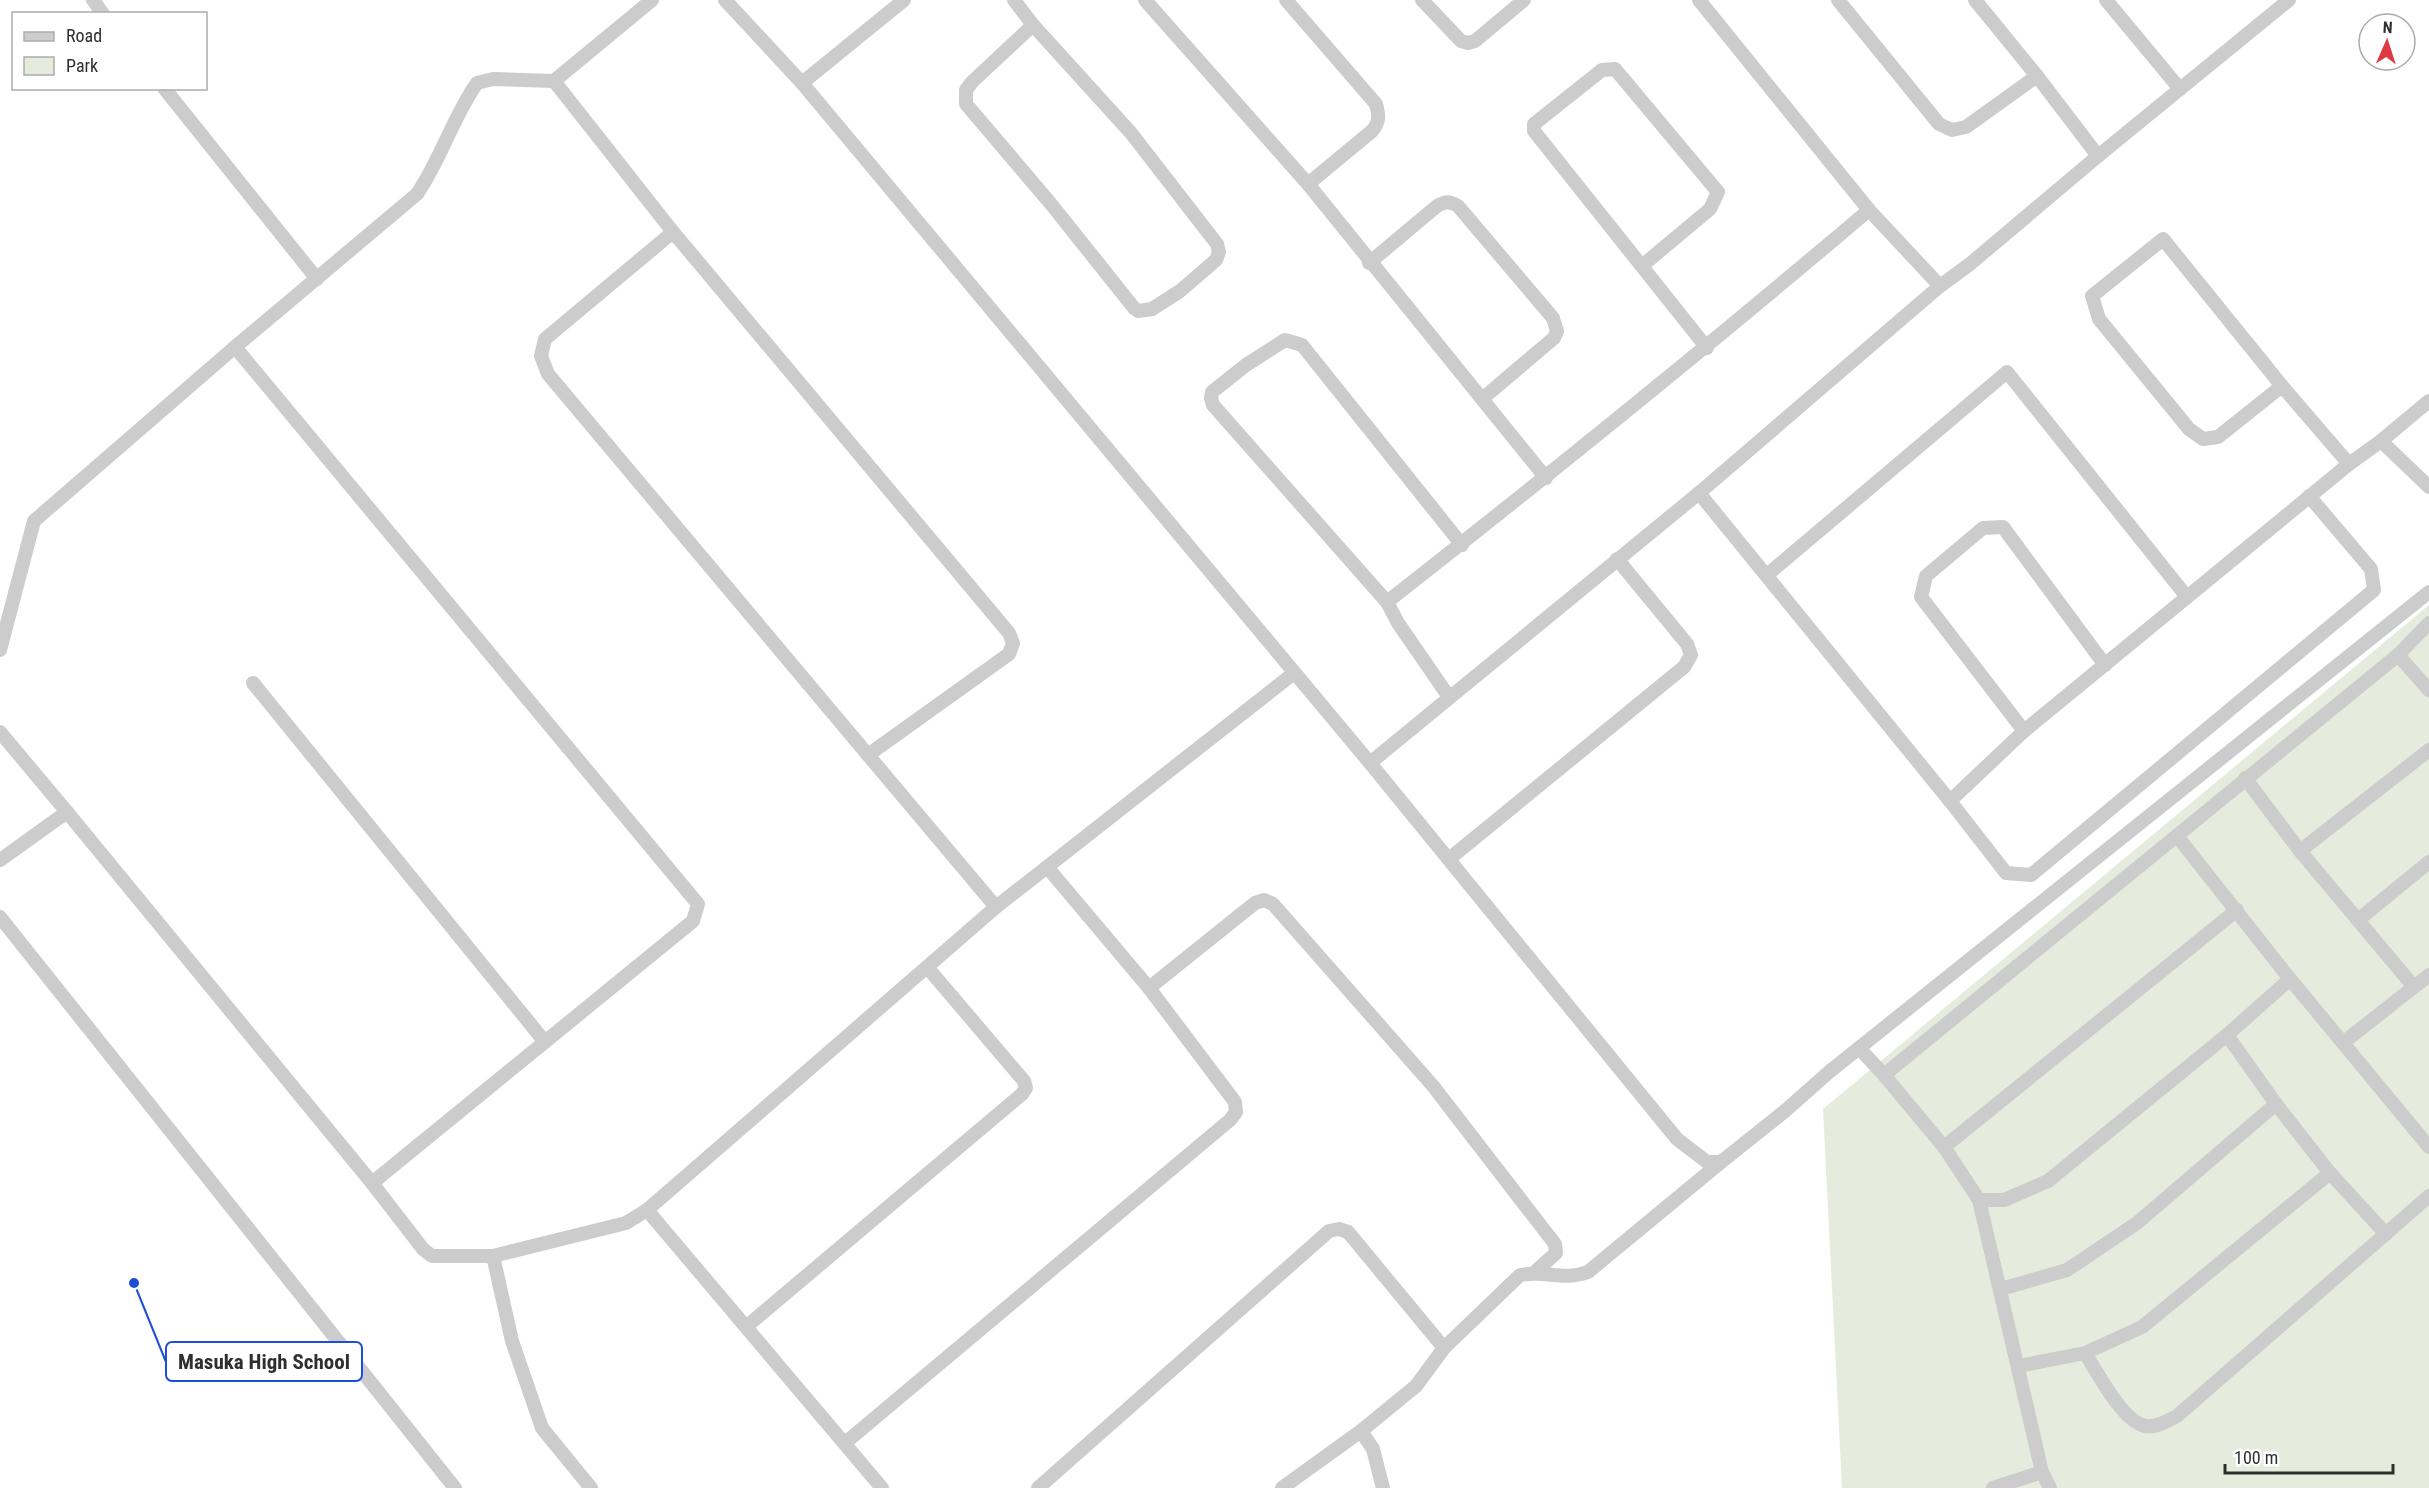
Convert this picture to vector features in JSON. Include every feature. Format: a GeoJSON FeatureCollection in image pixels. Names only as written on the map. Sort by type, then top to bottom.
{"type":"FeatureCollection","features":[{"type":"Feature","properties":{"kind":"street"},"geometry":{"type":"LineString","coordinates":[[93,0],[102,12]]}},
{"type":"Feature","properties":{"kind":"street"},"geometry":{"type":"LineString","coordinates":[[0,650],[34,521],[235,346],[417,194],[432,171],[467,97],[477,83],[492,80],[554,81],[652,0]]}},
{"type":"Feature","properties":{"kind":"street"},"geometry":{"type":"LineString","coordinates":[[725,0],[802,83],[1370,763],[1677,1139],[1707,1162],[1721,1162]]}},
{"type":"Feature","properties":{"kind":"street"},"geometry":{"type":"LineString","coordinates":[[802,83],[887,5],[904,0]]}},
{"type":"Feature","properties":{"kind":"street"},"geometry":{"type":"LineString","coordinates":[[1014,0],[1033,25],[1131,133],[1216,244],[1219,252],[1216,260],[1180,291],[1152,309],[1145,311],[1134,308],[966,104],[966,90],[972,82],[1033,25]]}},
{"type":"Feature","properties":{"kind":"street"},"geometry":{"type":"LineString","coordinates":[[1145,0],[1308,184],[1546,478]]}},
{"type":"Feature","properties":{"kind":"street"},"geometry":{"type":"LineString","coordinates":[[1286,0],[1376,105],[1379,114],[1378,124],[1372,131],[1308,184]]}},
{"type":"Feature","properties":{"kind":"street"},"geometry":{"type":"LineString","coordinates":[[1422,0],[1461,41],[1468,43],[1475,41],[1524,0]]}},
{"type":"Feature","properties":{"kind":"street"},"geometry":{"type":"LineString","coordinates":[[1699,0],[1869,210],[1940,286]]}},
{"type":"Feature","properties":{"kind":"street"},"geometry":{"type":"LineString","coordinates":[[1838,0],[1940,124],[1952,130],[1966,127],[2037,76]]}},
{"type":"Feature","properties":{"kind":"street"},"geometry":{"type":"LineString","coordinates":[[1975,0],[2098,156]]}},
{"type":"Feature","properties":{"kind":"street"},"geometry":{"type":"LineString","coordinates":[[2106,0],[2180,89]]}},
{"type":"Feature","properties":{"kind":"street"},"geometry":{"type":"LineString","coordinates":[[1370,763],[1699,493],[1940,286],[1970,264],[2289,0]]}},
{"type":"Feature","properties":{"kind":"street"},"geometry":{"type":"LineString","coordinates":[[1643,265],[1710,209],[1718,192],[1614,69],[1602,70],[1534,124],[1534,131],[1707,348]]}},
{"type":"Feature","properties":{"kind":"street"},"geometry":{"type":"LineString","coordinates":[[554,81],[673,232],[1009,633],[1013,643],[1009,654],[868,755]]}},
{"type":"Feature","properties":{"kind":"street"},"geometry":{"type":"LineString","coordinates":[[166,90],[317,279]]}},
{"type":"Feature","properties":{"kind":"street"},"geometry":{"type":"LineString","coordinates":[[1370,263],[1437,206],[1450,201],[1458,206],[1554,318],[1557,331],[1554,338],[1482,399]]}},
{"type":"Feature","properties":{"kind":"street"},"geometry":{"type":"LineString","coordinates":[[1387,602],[1462,545],[1707,348],[1869,210]]}},
{"type":"Feature","properties":{"kind":"street"},"geometry":{"type":"LineString","coordinates":[[673,232],[545,339],[541,356],[548,374],[996,908]]}},
{"type":"Feature","properties":{"kind":"street"},"geometry":{"type":"LineString","coordinates":[[2282,386],[2218,437],[2203,439],[2189,429],[2099,318],[2092,296],[2163,239],[2282,386],[2349,464]]}},
{"type":"Feature","properties":{"kind":"street"},"geometry":{"type":"LineString","coordinates":[[1449,697],[1398,623],[1387,602],[1213,405],[1212,392],[1246,365],[1285,340],[1302,345],[1462,545]]}},
{"type":"Feature","properties":{"kind":"street"},"geometry":{"type":"LineString","coordinates":[[235,346],[698,904],[693,921],[372,1183]]}},
{"type":"Feature","properties":{"kind":"street"},"geometry":{"type":"LineString","coordinates":[[1767,575],[2007,372],[2187,597]]}},
{"type":"Feature","properties":{"kind":"street"},"geometry":{"type":"LineString","coordinates":[[1950,801],[2024,731],[2309,496],[2429,401]]}},
{"type":"Feature","properties":{"kind":"street"},"geometry":{"type":"LineString","coordinates":[[2381,441],[2429,487]]}},
{"type":"Feature","properties":{"kind":"street"},"geometry":{"type":"LineString","coordinates":[[1699,493],[2006,873],[2031,875],[2374,590],[2371,569],[2309,496]]}},
{"type":"Feature","properties":{"kind":"street"},"geometry":{"type":"LineString","coordinates":[[2024,731],[1921,597],[1926,576],[1983,528],[2003,526],[2105,665]]}},
{"type":"Feature","properties":{"kind":"street"},"geometry":{"type":"LineString","coordinates":[[1449,859],[1684,667],[1691,655],[1687,644],[1617,559]]}},
{"type":"Feature","properties":{"kind":"street"},"geometry":{"type":"LineString","coordinates":[[1884,1075],[2398,655],[2429,623],[2425,594]]}},
{"type":"Feature","properties":{"kind":"street"},"geometry":{"type":"LineString","coordinates":[[1282,1488],[1361,1431],[1416,1386],[1444,1348],[1520,1275],[1535,1272],[1572,1278],[1588,1272],[1859,1048],[2425,594]]}},
{"type":"Feature","properties":{"kind":"street"},"geometry":{"type":"LineString","coordinates":[[2398,655],[2429,690]]}},
{"type":"Feature","properties":{"kind":"street"},"geometry":{"type":"LineString","coordinates":[[0,732],[372,1183],[423,1250],[432,1256],[493,1257],[626,1223],[647,1210],[996,908],[1294,673]]}},
{"type":"Feature","properties":{"kind":"street"},"geometry":{"type":"LineString","coordinates":[[253,683],[546,1042]]}},
{"type":"Feature","properties":{"kind":"street"},"geometry":{"type":"LineString","coordinates":[[2300,851],[2429,750]]}},
{"type":"Feature","properties":{"kind":"street"},"geometry":{"type":"LineString","coordinates":[[2246,778],[2300,851],[2414,987]]}},
{"type":"Feature","properties":{"kind":"street"},"geometry":{"type":"LineString","coordinates":[[0,861],[67,812]]}},
{"type":"Feature","properties":{"kind":"street"},"geometry":{"type":"LineString","coordinates":[[2177,836],[2290,979],[2429,1147]]}},
{"type":"Feature","properties":{"kind":"street"},"geometry":{"type":"LineString","coordinates":[[2358,920],[2429,862]]}},
{"type":"Feature","properties":{"kind":"street"},"geometry":{"type":"LineString","coordinates":[[844,1443],[1221,1128],[1236,1112],[1235,1102],[1149,988],[1047,867]]}},
{"type":"Feature","properties":{"kind":"street"},"geometry":{"type":"LineString","coordinates":[[1149,988],[1255,903],[1264,900],[1272,904],[1433,1086],[1555,1244],[1556,1253],[1535,1272]]}},
{"type":"Feature","properties":{"kind":"street"},"geometry":{"type":"LineString","coordinates":[[1944,1147],[2237,910]]}},
{"type":"Feature","properties":{"kind":"street"},"geometry":{"type":"LineString","coordinates":[[0,918],[456,1488]]}},
{"type":"Feature","properties":{"kind":"street"},"geometry":{"type":"LineString","coordinates":[[747,1326],[1022,1094],[1026,1088],[1024,1081],[927,967]]}},
{"type":"Feature","properties":{"kind":"street"},"geometry":{"type":"LineString","coordinates":[[2344,1042],[2429,975]]}},
{"type":"Feature","properties":{"kind":"street"},"geometry":{"type":"LineString","coordinates":[[1979,1200],[2004,1200],[2048,1181],[2227,1035],[2290,979]]}},
{"type":"Feature","properties":{"kind":"street"},"geometry":{"type":"LineString","coordinates":[[2227,1035],[2276,1104],[2330,1173],[2386,1234]]}},
{"type":"Feature","properties":{"kind":"street"},"geometry":{"type":"LineString","coordinates":[[1859,1048],[1944,1147],[1979,1200],[2043,1472],[2050,1488]]}},
{"type":"Feature","properties":{"kind":"street"},"geometry":{"type":"LineString","coordinates":[[2001,1289],[2067,1270],[2137,1223],[2276,1104]]}},
{"type":"Feature","properties":{"kind":"street"},"geometry":{"type":"LineString","coordinates":[[2019,1366],[2085,1353],[2142,1327],[2330,1173]]}},
{"type":"Feature","properties":{"kind":"street"},"geometry":{"type":"LineString","coordinates":[[2085,1353],[2131,1419],[2146,1426],[2162,1423],[2177,1416],[2429,1196]]}},
{"type":"Feature","properties":{"kind":"street"},"geometry":{"type":"LineString","coordinates":[[647,1210],[882,1488]]}},
{"type":"Feature","properties":{"kind":"street"},"geometry":{"type":"LineString","coordinates":[[1038,1488],[1329,1231],[1338,1228],[1348,1232],[1444,1348]]}},
{"type":"Feature","properties":{"kind":"street"},"geometry":{"type":"LineString","coordinates":[[493,1257],[512,1341],[542,1428],[591,1488]]}},
{"type":"Feature","properties":{"kind":"street"},"geometry":{"type":"LineString","coordinates":[[1361,1431],[1373,1449],[1383,1488]]}},
{"type":"Feature","properties":{"kind":"street"},"geometry":{"type":"LineString","coordinates":[[1993,1488],[2043,1472]]}},
{"type":"Feature","properties":{"kind":"green space"},"geometry":{"type":"Polygon","coordinates":[[[2429,605],[2429,1488],[1842,1488],[1823,1109],[2429,605]]]}},
{"type":"Feature","properties":{"kind":"place","name":"Masuka High School"},"geometry":{"type":"Point","coordinates":[134,1283]}}]}
